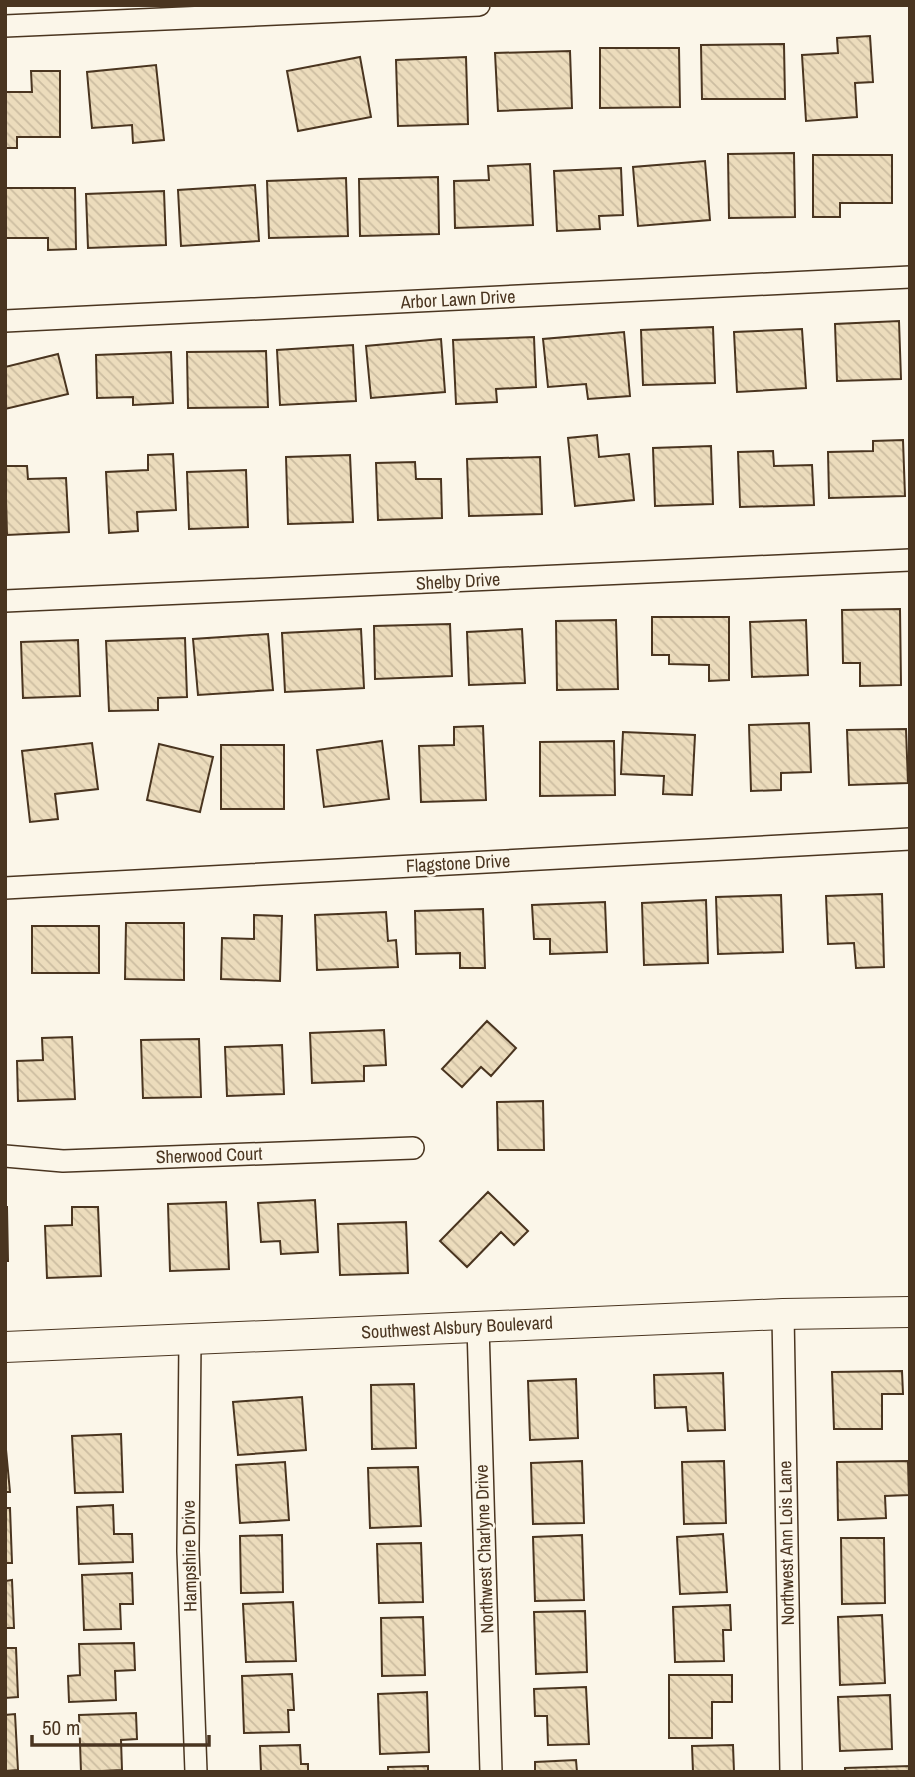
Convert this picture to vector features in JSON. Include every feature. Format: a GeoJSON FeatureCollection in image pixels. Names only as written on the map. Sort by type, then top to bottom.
{"type":"FeatureCollection","features":[{"type":"Feature","properties":{"kind":"main road","name":"Southwest Alsbury Boulevard"},"geometry":{"type":"LineString","coordinates":[[5,1347],[783,1314],[910,1312]]}},
{"type":"Feature","properties":{"kind":"street"},"geometry":{"type":"LineString","coordinates":[[5,26],[479,5]]}},
{"type":"Feature","properties":{"kind":"street","name":"Arbor Lawn Drive"},"geometry":{"type":"LineString","coordinates":[[5,321],[910,277]]}},
{"type":"Feature","properties":{"kind":"street","name":"Shelby Drive"},"geometry":{"type":"LineString","coordinates":[[5,601],[910,560]]}},
{"type":"Feature","properties":{"kind":"street","name":"Flagstone Drive"},"geometry":{"type":"LineString","coordinates":[[5,888],[910,839]]}},
{"type":"Feature","properties":{"kind":"street","name":"Sherwood Court"},"geometry":{"type":"LineString","coordinates":[[5,1156],[63,1161],[413,1148]]}},
{"type":"Feature","properties":{"kind":"street","name":"Northwest Ann Lois Lane"},"geometry":{"type":"LineString","coordinates":[[783,1314],[791,1772]]}},
{"type":"Feature","properties":{"kind":"street","name":"Northwest Charlyne Drive"},"geometry":{"type":"LineString","coordinates":[[478,1326],[491,1772]]}},
{"type":"Feature","properties":{"kind":"street","name":"Hampshire Drive"},"geometry":{"type":"LineString","coordinates":[[190,1340],[188,1550],[196,1772]]}},
{"type":"Feature","properties":{"kind":"building"},"geometry":{"type":"Polygon","coordinates":[[[870,36],[873,82],[855,83],[857,117],[806,121],[802,55],[838,53],[837,38],[870,36]]]}},
{"type":"Feature","properties":{"kind":"building"},"geometry":{"type":"Polygon","coordinates":[[[784,44],[785,99],[702,99],[701,45],[784,44]]]}},
{"type":"Feature","properties":{"kind":"building"},"geometry":{"type":"Polygon","coordinates":[[[600,48],[679,48],[680,107],[600,108],[600,48]]]}},
{"type":"Feature","properties":{"kind":"building"},"geometry":{"type":"Polygon","coordinates":[[[570,51],[572,108],[498,111],[495,53],[570,51]]]}},
{"type":"Feature","properties":{"kind":"building"},"geometry":{"type":"Polygon","coordinates":[[[360,57],[371,117],[298,131],[287,71],[360,57]]]}},
{"type":"Feature","properties":{"kind":"building"},"geometry":{"type":"Polygon","coordinates":[[[466,57],[468,124],[398,126],[396,60],[466,57]]]}},
{"type":"Feature","properties":{"kind":"building"},"geometry":{"type":"Polygon","coordinates":[[[156,65],[164,140],[133,143],[132,125],[92,128],[87,72],[156,65]]]}},
{"type":"Feature","properties":{"kind":"building"},"geometry":{"type":"Polygon","coordinates":[[[31,71],[60,71],[60,137],[17,137],[17,148],[5,148],[5,92],[32,92],[31,71]]]}},
{"type":"Feature","properties":{"kind":"building"},"geometry":{"type":"Polygon","coordinates":[[[794,153],[795,217],[729,218],[728,154],[794,153]]]}},
{"type":"Feature","properties":{"kind":"building"},"geometry":{"type":"Polygon","coordinates":[[[813,155],[892,155],[892,203],[840,203],[840,217],[813,217],[813,155]]]}},
{"type":"Feature","properties":{"kind":"building"},"geometry":{"type":"Polygon","coordinates":[[[705,161],[710,220],[638,226],[633,167],[705,161]]]}},
{"type":"Feature","properties":{"kind":"building"},"geometry":{"type":"Polygon","coordinates":[[[530,164],[533,225],[455,228],[454,181],[489,180],[488,166],[530,164]]]}},
{"type":"Feature","properties":{"kind":"building"},"geometry":{"type":"Polygon","coordinates":[[[621,168],[623,215],[599,216],[600,229],[557,231],[554,171],[621,168]]]}},
{"type":"Feature","properties":{"kind":"building"},"geometry":{"type":"Polygon","coordinates":[[[438,177],[439,234],[360,236],[359,179],[438,177]]]}},
{"type":"Feature","properties":{"kind":"building"},"geometry":{"type":"Polygon","coordinates":[[[346,178],[348,236],[269,238],[267,181],[346,178]]]}},
{"type":"Feature","properties":{"kind":"building"},"geometry":{"type":"Polygon","coordinates":[[[255,185],[259,241],[181,246],[178,190],[255,185]]]}},
{"type":"Feature","properties":{"kind":"building"},"geometry":{"type":"Polygon","coordinates":[[[5,188],[75,188],[76,249],[48,250],[48,238],[5,238],[5,188]]]}},
{"type":"Feature","properties":{"kind":"building"},"geometry":{"type":"Polygon","coordinates":[[[164,191],[166,245],[88,248],[86,194],[164,191]]]}},
{"type":"Feature","properties":{"kind":"building"},"geometry":{"type":"Polygon","coordinates":[[[899,321],[901,379],[837,381],[835,324],[899,321]]]}},
{"type":"Feature","properties":{"kind":"building"},"geometry":{"type":"Polygon","coordinates":[[[713,327],[715,383],[643,385],[641,330],[713,327]]]}},
{"type":"Feature","properties":{"kind":"building"},"geometry":{"type":"Polygon","coordinates":[[[802,329],[806,388],[737,392],[734,332],[802,329]]]}},
{"type":"Feature","properties":{"kind":"building"},"geometry":{"type":"Polygon","coordinates":[[[624,332],[630,396],[588,399],[586,384],[548,387],[543,339],[624,332]]]}},
{"type":"Feature","properties":{"kind":"building"},"geometry":{"type":"Polygon","coordinates":[[[534,337],[536,387],[496,389],[497,402],[456,404],[453,340],[534,337]]]}},
{"type":"Feature","properties":{"kind":"building"},"geometry":{"type":"Polygon","coordinates":[[[441,339],[445,392],[371,398],[366,346],[441,339]]]}},
{"type":"Feature","properties":{"kind":"building"},"geometry":{"type":"Polygon","coordinates":[[[353,345],[356,401],[280,405],[277,350],[353,345]]]}},
{"type":"Feature","properties":{"kind":"building"},"geometry":{"type":"Polygon","coordinates":[[[266,351],[268,407],[188,408],[187,352],[266,351]]]}},
{"type":"Feature","properties":{"kind":"building"},"geometry":{"type":"Polygon","coordinates":[[[171,352],[173,403],[133,405],[133,397],[97,398],[96,355],[171,352]]]}},
{"type":"Feature","properties":{"kind":"building"},"geometry":{"type":"Polygon","coordinates":[[[58,354],[68,394],[5,409],[5,367],[58,354]]]}},
{"type":"Feature","properties":{"kind":"building"},"geometry":{"type":"Polygon","coordinates":[[[597,435],[599,457],[629,454],[634,500],[575,506],[568,438],[597,435]]]}},
{"type":"Feature","properties":{"kind":"building"},"geometry":{"type":"Polygon","coordinates":[[[903,440],[905,496],[829,498],[828,452],[873,451],[873,441],[903,440]]]}},
{"type":"Feature","properties":{"kind":"building"},"geometry":{"type":"Polygon","coordinates":[[[711,446],[713,504],[655,506],[653,448],[711,446]]]}},
{"type":"Feature","properties":{"kind":"building"},"geometry":{"type":"Polygon","coordinates":[[[773,451],[774,466],[812,465],[814,505],[740,507],[738,452],[773,451]]]}},
{"type":"Feature","properties":{"kind":"building"},"geometry":{"type":"Polygon","coordinates":[[[173,454],[176,510],[137,512],[138,531],[109,533],[106,472],[148,470],[148,455],[173,454]]]}},
{"type":"Feature","properties":{"kind":"building"},"geometry":{"type":"Polygon","coordinates":[[[350,455],[353,522],[288,524],[286,457],[350,455]]]}},
{"type":"Feature","properties":{"kind":"building"},"geometry":{"type":"Polygon","coordinates":[[[540,457],[542,514],[469,516],[467,459],[540,457]]]}},
{"type":"Feature","properties":{"kind":"building"},"geometry":{"type":"Polygon","coordinates":[[[415,462],[416,479],[441,479],[442,518],[378,520],[376,463],[415,462]]]}},
{"type":"Feature","properties":{"kind":"building"},"geometry":{"type":"Polygon","coordinates":[[[5,466],[27,466],[28,479],[66,478],[69,532],[7,535],[5,466]]]}},
{"type":"Feature","properties":{"kind":"building"},"geometry":{"type":"Polygon","coordinates":[[[246,470],[248,527],[189,529],[187,472],[246,470]]]}},
{"type":"Feature","properties":{"kind":"building"},"geometry":{"type":"Polygon","coordinates":[[[900,609],[901,685],[860,686],[860,663],[843,663],[842,610],[900,609]]]}},
{"type":"Feature","properties":{"kind":"building"},"geometry":{"type":"Polygon","coordinates":[[[652,617],[729,617],[729,680],[709,681],[709,665],[669,664],[669,655],[652,655],[652,617]]]}},
{"type":"Feature","properties":{"kind":"building"},"geometry":{"type":"Polygon","coordinates":[[[616,620],[618,689],[557,690],[556,621],[616,620]]]}},
{"type":"Feature","properties":{"kind":"building"},"geometry":{"type":"Polygon","coordinates":[[[806,620],[808,675],[752,677],[750,622],[806,620]]]}},
{"type":"Feature","properties":{"kind":"building"},"geometry":{"type":"Polygon","coordinates":[[[450,624],[452,676],[375,679],[374,626],[450,624]]]}},
{"type":"Feature","properties":{"kind":"building"},"geometry":{"type":"Polygon","coordinates":[[[361,629],[364,688],[285,692],[282,633],[361,629]]]}},
{"type":"Feature","properties":{"kind":"building"},"geometry":{"type":"Polygon","coordinates":[[[522,629],[525,683],[469,685],[467,632],[522,629]]]}},
{"type":"Feature","properties":{"kind":"building"},"geometry":{"type":"Polygon","coordinates":[[[268,634],[273,690],[198,695],[193,639],[268,634]]]}},
{"type":"Feature","properties":{"kind":"building"},"geometry":{"type":"Polygon","coordinates":[[[185,638],[187,697],[158,698],[158,710],[109,711],[106,641],[185,638]]]}},
{"type":"Feature","properties":{"kind":"building"},"geometry":{"type":"Polygon","coordinates":[[[78,640],[80,696],[23,698],[21,642],[78,640]]]}},
{"type":"Feature","properties":{"kind":"building"},"geometry":{"type":"Polygon","coordinates":[[[809,723],[811,772],[781,773],[781,790],[751,791],[749,725],[809,723]]]}},
{"type":"Feature","properties":{"kind":"building"},"geometry":{"type":"Polygon","coordinates":[[[483,726],[486,800],[421,802],[419,746],[454,745],[454,727],[483,726]]]}},
{"type":"Feature","properties":{"kind":"building"},"geometry":{"type":"Polygon","coordinates":[[[906,729],[908,783],[849,785],[847,730],[906,729]]]}},
{"type":"Feature","properties":{"kind":"building"},"geometry":{"type":"Polygon","coordinates":[[[623,732],[695,735],[692,795],[663,794],[664,776],[621,774],[623,732]]]}},
{"type":"Feature","properties":{"kind":"building"},"geometry":{"type":"Polygon","coordinates":[[[382,741],[389,799],[324,807],[317,750],[382,741]]]}},
{"type":"Feature","properties":{"kind":"building"},"geometry":{"type":"Polygon","coordinates":[[[614,741],[615,795],[540,796],[540,742],[614,741]]]}},
{"type":"Feature","properties":{"kind":"building"},"geometry":{"type":"Polygon","coordinates":[[[92,743],[98,789],[55,794],[58,819],[30,822],[22,751],[92,743]]]}},
{"type":"Feature","properties":{"kind":"building"},"geometry":{"type":"Polygon","coordinates":[[[159,744],[213,757],[200,812],[147,800],[159,744]]]}},
{"type":"Feature","properties":{"kind":"building"},"geometry":{"type":"Polygon","coordinates":[[[221,745],[284,745],[284,809],[221,809],[221,745]]]}},
{"type":"Feature","properties":{"kind":"building"},"geometry":{"type":"Polygon","coordinates":[[[882,894],[884,967],[856,968],[854,943],[828,944],[826,896],[882,894]]]}},
{"type":"Feature","properties":{"kind":"building"},"geometry":{"type":"Polygon","coordinates":[[[781,895],[783,952],[718,954],[716,897],[781,895]]]}},
{"type":"Feature","properties":{"kind":"building"},"geometry":{"type":"Polygon","coordinates":[[[706,900],[708,963],[644,965],[642,903],[706,900]]]}},
{"type":"Feature","properties":{"kind":"building"},"geometry":{"type":"Polygon","coordinates":[[[605,902],[607,952],[550,954],[550,939],[534,939],[532,905],[605,902]]]}},
{"type":"Feature","properties":{"kind":"building"},"geometry":{"type":"Polygon","coordinates":[[[483,909],[485,968],[460,968],[460,953],[416,954],[415,911],[483,909]]]}},
{"type":"Feature","properties":{"kind":"building"},"geometry":{"type":"Polygon","coordinates":[[[386,912],[388,941],[396,940],[398,967],[317,970],[315,915],[386,912]]]}},
{"type":"Feature","properties":{"kind":"building"},"geometry":{"type":"Polygon","coordinates":[[[254,915],[282,916],[280,981],[221,979],[222,938],[254,939],[254,915]]]}},
{"type":"Feature","properties":{"kind":"building"},"geometry":{"type":"Polygon","coordinates":[[[126,923],[184,923],[184,980],[125,979],[126,923]]]}},
{"type":"Feature","properties":{"kind":"building"},"geometry":{"type":"Polygon","coordinates":[[[32,926],[99,926],[99,973],[32,973],[32,926]]]}},
{"type":"Feature","properties":{"kind":"building"},"geometry":{"type":"Polygon","coordinates":[[[487,1021],[516,1048],[491,1076],[481,1067],[462,1087],[442,1069],[487,1021]]]}},
{"type":"Feature","properties":{"kind":"building"},"geometry":{"type":"Polygon","coordinates":[[[384,1030],[386,1065],[364,1066],[364,1081],[312,1083],[310,1033],[384,1030]]]}},
{"type":"Feature","properties":{"kind":"building"},"geometry":{"type":"Polygon","coordinates":[[[72,1037],[75,1099],[18,1101],[17,1061],[43,1060],[42,1038],[72,1037]]]}},
{"type":"Feature","properties":{"kind":"building"},"geometry":{"type":"Polygon","coordinates":[[[199,1039],[201,1097],[143,1098],[141,1040],[199,1039]]]}},
{"type":"Feature","properties":{"kind":"building"},"geometry":{"type":"Polygon","coordinates":[[[282,1045],[284,1094],[227,1096],[225,1047],[282,1045]]]}},
{"type":"Feature","properties":{"kind":"building"},"geometry":{"type":"Polygon","coordinates":[[[543,1101],[544,1150],[498,1150],[497,1102],[543,1101]]]}},
{"type":"Feature","properties":{"kind":"building"},"geometry":{"type":"Polygon","coordinates":[[[488,1192],[528,1231],[514,1245],[501,1232],[467,1267],[440,1241],[488,1192]]]}},
{"type":"Feature","properties":{"kind":"building"},"geometry":{"type":"Polygon","coordinates":[[[315,1200],[318,1252],[281,1254],[280,1241],[261,1242],[258,1203],[315,1200]]]}},
{"type":"Feature","properties":{"kind":"building"},"geometry":{"type":"Polygon","coordinates":[[[226,1202],[229,1269],[170,1271],[168,1204],[226,1202]]]}},
{"type":"Feature","properties":{"kind":"building"},"geometry":{"type":"Polygon","coordinates":[[[7,1207],[8,1261],[5,1261],[7,1207]]]}},
{"type":"Feature","properties":{"kind":"building"},"geometry":{"type":"Polygon","coordinates":[[[72,1207],[98,1207],[101,1276],[47,1278],[45,1226],[72,1225],[72,1207]]]}},
{"type":"Feature","properties":{"kind":"building"},"geometry":{"type":"Polygon","coordinates":[[[406,1222],[408,1273],[340,1275],[338,1224],[406,1222]]]}},
{"type":"Feature","properties":{"kind":"building"},"geometry":{"type":"Polygon","coordinates":[[[902,1371],[903,1394],[882,1394],[882,1429],[834,1429],[832,1372],[902,1371]]]}},
{"type":"Feature","properties":{"kind":"building"},"geometry":{"type":"Polygon","coordinates":[[[723,1373],[725,1430],[688,1431],[686,1407],[655,1408],[654,1375],[723,1373]]]}},
{"type":"Feature","properties":{"kind":"building"},"geometry":{"type":"Polygon","coordinates":[[[576,1379],[578,1438],[530,1440],[528,1381],[576,1379]]]}},
{"type":"Feature","properties":{"kind":"building"},"geometry":{"type":"Polygon","coordinates":[[[414,1384],[416,1448],[372,1449],[371,1385],[414,1384]]]}},
{"type":"Feature","properties":{"kind":"building"},"geometry":{"type":"Polygon","coordinates":[[[302,1397],[306,1450],[238,1455],[233,1402],[302,1397]]]}},
{"type":"Feature","properties":{"kind":"building"},"geometry":{"type":"Polygon","coordinates":[[[121,1434],[123,1492],[75,1493],[72,1436],[121,1434]]]}},
{"type":"Feature","properties":{"kind":"building"},"geometry":{"type":"Polygon","coordinates":[[[5,1439],[10,1492],[5,1492],[5,1439]]]}},
{"type":"Feature","properties":{"kind":"building"},"geometry":{"type":"Polygon","coordinates":[[[582,1461],[584,1523],[533,1524],[531,1463],[582,1461]]]}},
{"type":"Feature","properties":{"kind":"building"},"geometry":{"type":"Polygon","coordinates":[[[724,1461],[726,1523],[684,1524],[682,1462],[724,1461]]]}},
{"type":"Feature","properties":{"kind":"building"},"geometry":{"type":"Polygon","coordinates":[[[908,1461],[909,1495],[885,1496],[886,1518],[838,1520],[837,1462],[908,1461]]]}},
{"type":"Feature","properties":{"kind":"building"},"geometry":{"type":"Polygon","coordinates":[[[285,1462],[289,1520],[240,1523],[236,1465],[285,1462]]]}},
{"type":"Feature","properties":{"kind":"building"},"geometry":{"type":"Polygon","coordinates":[[[418,1467],[421,1526],[370,1528],[368,1468],[418,1467]]]}},
{"type":"Feature","properties":{"kind":"building"},"geometry":{"type":"Polygon","coordinates":[[[113,1505],[114,1534],[132,1534],[133,1562],[79,1564],[77,1507],[113,1505]]]}},
{"type":"Feature","properties":{"kind":"building"},"geometry":{"type":"Polygon","coordinates":[[[5,1508],[10,1508],[12,1563],[5,1563],[5,1508]]]}},
{"type":"Feature","properties":{"kind":"building"},"geometry":{"type":"Polygon","coordinates":[[[723,1534],[727,1592],[680,1594],[677,1537],[723,1534]]]}},
{"type":"Feature","properties":{"kind":"building"},"geometry":{"type":"Polygon","coordinates":[[[282,1535],[283,1592],[241,1593],[240,1536],[282,1535]]]}},
{"type":"Feature","properties":{"kind":"building"},"geometry":{"type":"Polygon","coordinates":[[[582,1535],[584,1600],[535,1601],[533,1537],[582,1535]]]}},
{"type":"Feature","properties":{"kind":"building"},"geometry":{"type":"Polygon","coordinates":[[[841,1538],[884,1538],[885,1603],[842,1604],[841,1538]]]}},
{"type":"Feature","properties":{"kind":"building"},"geometry":{"type":"Polygon","coordinates":[[[421,1543],[423,1602],[379,1603],[377,1544],[421,1543]]]}},
{"type":"Feature","properties":{"kind":"building"},"geometry":{"type":"Polygon","coordinates":[[[132,1573],[133,1604],[120,1604],[121,1629],[84,1630],[82,1575],[132,1573]]]}},
{"type":"Feature","properties":{"kind":"building"},"geometry":{"type":"Polygon","coordinates":[[[12,1580],[14,1628],[5,1628],[5,1581],[12,1580]]]}},
{"type":"Feature","properties":{"kind":"building"},"geometry":{"type":"Polygon","coordinates":[[[293,1602],[296,1661],[246,1662],[243,1604],[293,1602]]]}},
{"type":"Feature","properties":{"kind":"building"},"geometry":{"type":"Polygon","coordinates":[[[730,1605],[731,1630],[723,1630],[724,1661],[675,1662],[673,1607],[730,1605]]]}},
{"type":"Feature","properties":{"kind":"building"},"geometry":{"type":"Polygon","coordinates":[[[585,1611],[587,1672],[536,1674],[534,1612],[585,1611]]]}},
{"type":"Feature","properties":{"kind":"building"},"geometry":{"type":"Polygon","coordinates":[[[882,1615],[885,1683],[840,1685],[838,1617],[882,1615]]]}},
{"type":"Feature","properties":{"kind":"building"},"geometry":{"type":"Polygon","coordinates":[[[423,1617],[425,1675],[382,1676],[381,1618],[423,1617]]]}},
{"type":"Feature","properties":{"kind":"building"},"geometry":{"type":"Polygon","coordinates":[[[134,1643],[135,1670],[115,1671],[116,1700],[69,1702],[68,1676],[80,1675],[79,1644],[134,1643]]]}},
{"type":"Feature","properties":{"kind":"building"},"geometry":{"type":"Polygon","coordinates":[[[5,1648],[16,1648],[18,1697],[5,1698],[5,1648]]]}},
{"type":"Feature","properties":{"kind":"building"},"geometry":{"type":"Polygon","coordinates":[[[292,1674],[294,1710],[288,1710],[289,1732],[244,1733],[242,1676],[292,1674]]]}},
{"type":"Feature","properties":{"kind":"building"},"geometry":{"type":"Polygon","coordinates":[[[669,1675],[732,1675],[732,1702],[712,1702],[712,1738],[669,1738],[669,1675]]]}},
{"type":"Feature","properties":{"kind":"building"},"geometry":{"type":"Polygon","coordinates":[[[586,1687],[589,1744],[548,1745],[547,1716],[535,1716],[534,1689],[586,1687]]]}},
{"type":"Feature","properties":{"kind":"building"},"geometry":{"type":"Polygon","coordinates":[[[427,1692],[429,1752],[380,1754],[378,1694],[427,1692]]]}},
{"type":"Feature","properties":{"kind":"building"},"geometry":{"type":"Polygon","coordinates":[[[890,1695],[892,1749],[840,1751],[838,1697],[890,1695]]]}},
{"type":"Feature","properties":{"kind":"building"},"geometry":{"type":"Polygon","coordinates":[[[136,1713],[137,1739],[121,1740],[122,1770],[81,1772],[79,1715],[136,1713]]]}},
{"type":"Feature","properties":{"kind":"building"},"geometry":{"type":"Polygon","coordinates":[[[15,1714],[18,1770],[5,1771],[5,1715],[15,1714]]]}},
{"type":"Feature","properties":{"kind":"building"},"geometry":{"type":"Polygon","coordinates":[[[300,1745],[301,1764],[308,1764],[308,1772],[261,1772],[260,1746],[300,1745]]]}},
{"type":"Feature","properties":{"kind":"building"},"geometry":{"type":"Polygon","coordinates":[[[733,1745],[734,1772],[693,1772],[692,1746],[733,1745]]]}},
{"type":"Feature","properties":{"kind":"building"},"geometry":{"type":"Polygon","coordinates":[[[576,1760],[577,1772],[535,1772],[535,1762],[576,1760]]]}},
{"type":"Feature","properties":{"kind":"building"},"geometry":{"type":"Polygon","coordinates":[[[428,1766],[428,1772],[388,1772],[388,1767],[428,1766]]]}},
{"type":"Feature","properties":{"kind":"building"},"geometry":{"type":"Polygon","coordinates":[[[910,1766],[910,1772],[845,1772],[845,1768],[910,1766]]]}}]}
